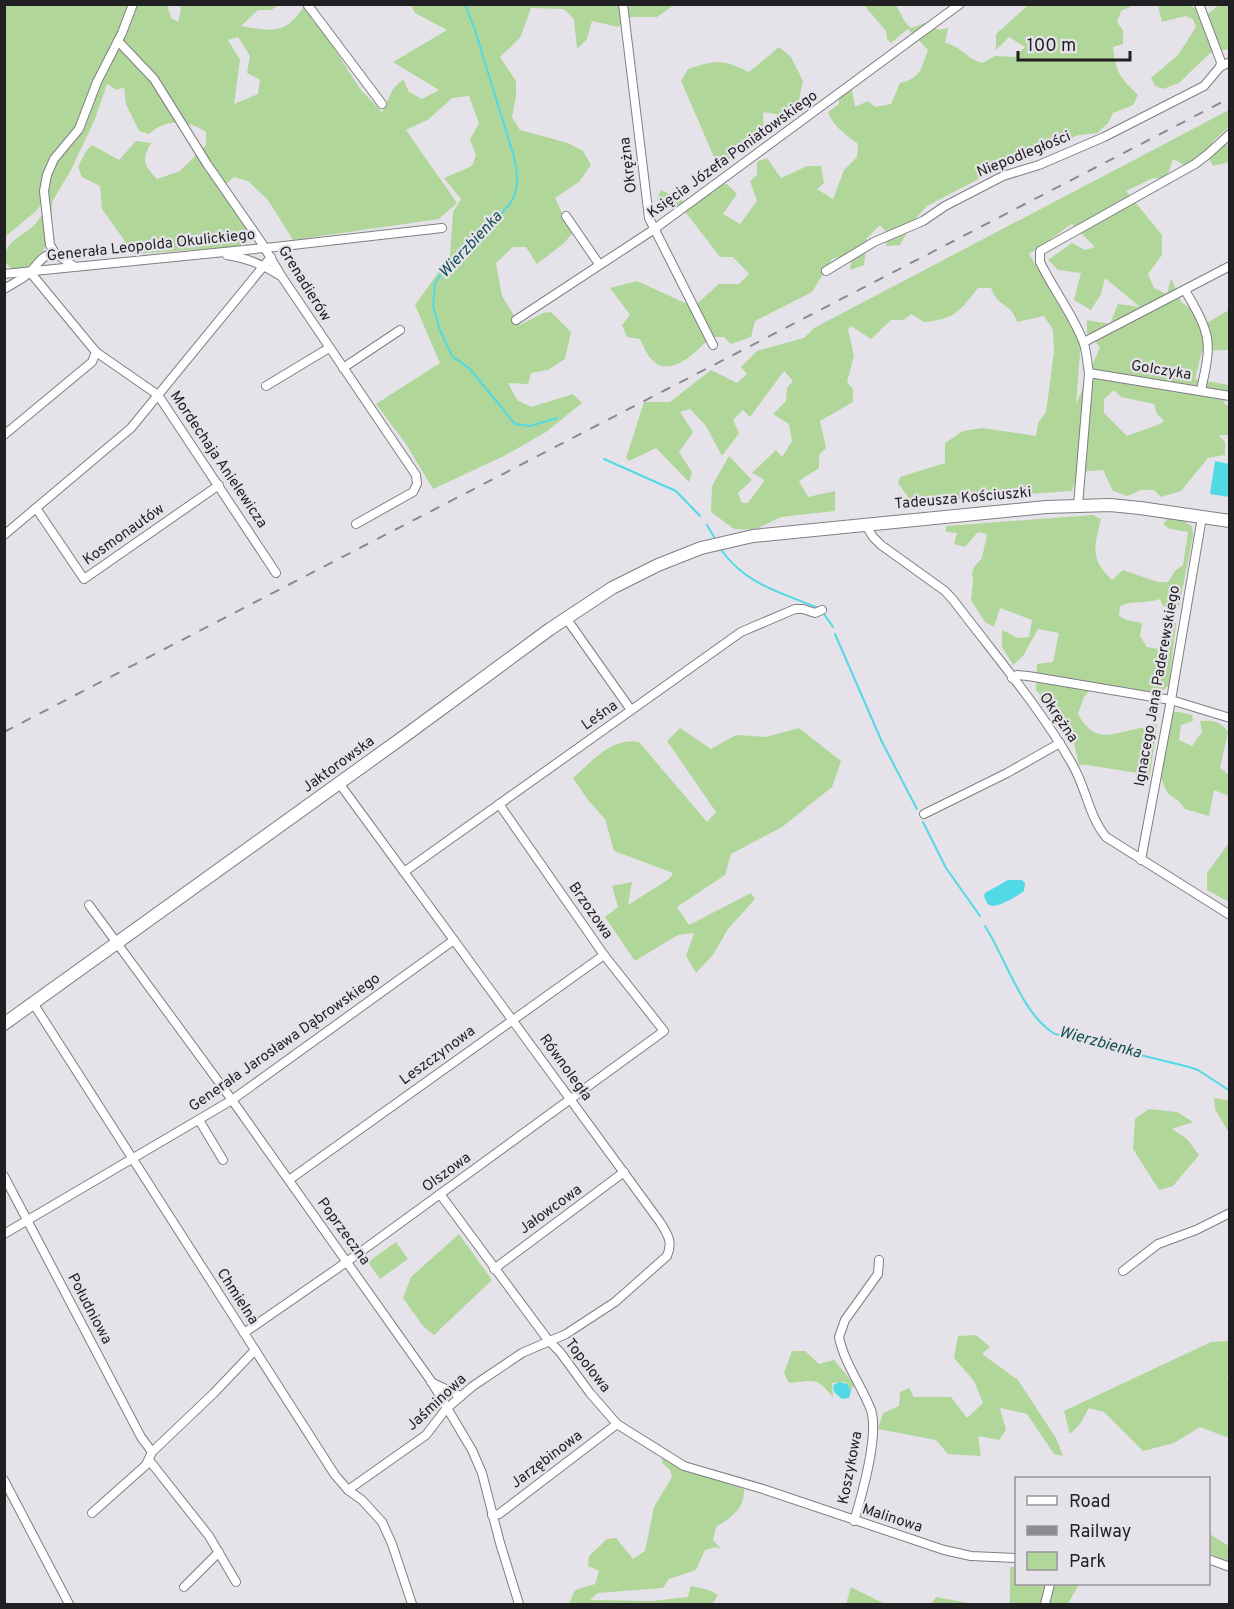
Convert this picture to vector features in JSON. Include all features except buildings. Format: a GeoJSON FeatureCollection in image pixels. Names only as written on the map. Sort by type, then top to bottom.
{"type":"FeatureCollection","features":[{"type":"Feature","properties":{"kind":"main road","name":"Tadeusza Kościuszki"},"geometry":{"type":"LineString","coordinates":[[701,548],[753,536],[1078,505],[1140,508],[1230,521]]}},
{"type":"Feature","properties":{"kind":"main road","name":"Jaktorowska"},"geometry":{"type":"LineString","coordinates":[[4,1024],[566,618],[633,576],[701,548]]}},
{"type":"Feature","properties":{"kind":"street"},"geometry":{"type":"LineString","coordinates":[[75,267],[56,253],[50,245],[44,191],[47,175],[54,159],[79,129],[97,82],[118,41],[133,4]]}},
{"type":"Feature","properties":{"kind":"street"},"geometry":{"type":"LineString","coordinates":[[307,4],[382,104]]}},
{"type":"Feature","properties":{"kind":"street","name":"Okrężna"},"geometry":{"type":"LineString","coordinates":[[623,4],[649,218],[653,230],[713,345]]}},
{"type":"Feature","properties":{"kind":"street","name":"Księcia Józefa Poniatowskiego"},"geometry":{"type":"LineString","coordinates":[[516,320],[653,230],[960,4]]}},
{"type":"Feature","properties":{"kind":"street"},"geometry":{"type":"LineString","coordinates":[[1199,4],[1221,62],[1220,67]]}},
{"type":"Feature","properties":{"kind":"street","name":"Grenadierów"},"geometry":{"type":"LineString","coordinates":[[118,41],[154,79],[207,164],[266,248],[282,277],[416,475],[417,484],[413,492],[356,524]]}},
{"type":"Feature","properties":{"kind":"street","name":"Niepodległości"},"geometry":{"type":"LineString","coordinates":[[826,271],[874,242],[923,221],[945,206],[1003,176],[1040,165],[1194,92],[1204,86],[1220,67],[1230,62]]}},
{"type":"Feature","properties":{"kind":"street"},"geometry":{"type":"LineString","coordinates":[[1078,505],[1089,374],[1084,342],[1040,262],[1039,254],[1043,247],[1195,164],[1230,134]]}},
{"type":"Feature","properties":{"kind":"street"},"geometry":{"type":"LineString","coordinates":[[566,216],[598,264]]}},
{"type":"Feature","properties":{"kind":"street","name":"Generała Leopolda Okulickiego"},"geometry":{"type":"LineString","coordinates":[[4,274],[442,228]]}},
{"type":"Feature","properties":{"kind":"street"},"geometry":{"type":"LineString","coordinates":[[4,289],[30,272],[33,266],[48,253],[56,253]]}},
{"type":"Feature","properties":{"kind":"street"},"geometry":{"type":"LineString","coordinates":[[218,253],[245,258],[264,265],[282,277]]}},
{"type":"Feature","properties":{"kind":"street"},"geometry":{"type":"LineString","coordinates":[[4,535],[131,428],[271,257]]}},
{"type":"Feature","properties":{"kind":"street"},"geometry":{"type":"LineString","coordinates":[[1084,342],[1230,266]]}},
{"type":"Feature","properties":{"kind":"street","name":"Mordechaja Anielewicza"},"geometry":{"type":"LineString","coordinates":[[30,272],[96,352],[158,395],[276,573]]}},
{"type":"Feature","properties":{"kind":"street"},"geometry":{"type":"LineString","coordinates":[[1185,290],[1204,326],[1207,339],[1201,391]]}},
{"type":"Feature","properties":{"kind":"street"},"geometry":{"type":"LineString","coordinates":[[343,368],[400,330]]}},
{"type":"Feature","properties":{"kind":"street"},"geometry":{"type":"LineString","coordinates":[[266,386],[329,348]]}},
{"type":"Feature","properties":{"kind":"street"},"geometry":{"type":"LineString","coordinates":[[4,435],[92,362],[96,352]]}},
{"type":"Feature","properties":{"kind":"street","name":"Golczyka"},"geometry":{"type":"LineString","coordinates":[[1089,374],[1230,396]]}},
{"type":"Feature","properties":{"kind":"street","name":"Kosmonautów"},"geometry":{"type":"LineString","coordinates":[[36,508],[84,579],[219,486]]}},
{"type":"Feature","properties":{"kind":"street","name":"Ignacego Jana Paderewskiego"},"geometry":{"type":"LineString","coordinates":[[1140,860],[1171,700],[1202,517]]}},
{"type":"Feature","properties":{"kind":"street","name":"Okrężna"},"geometry":{"type":"LineString","coordinates":[[866,524],[873,537],[888,551],[945,591],[1031,702],[1077,772],[1100,831],[1140,860],[1230,915]]}},
{"type":"Feature","properties":{"kind":"street","name":"Leśna"},"geometry":{"type":"LineString","coordinates":[[404,872],[741,632],[795,609],[815,613],[822,610]]}},
{"type":"Feature","properties":{"kind":"street"},"geometry":{"type":"LineString","coordinates":[[566,618],[631,710]]}},
{"type":"Feature","properties":{"kind":"street"},"geometry":{"type":"LineString","coordinates":[[1012,678],[1017,675],[1028,676],[1171,700],[1230,718]]}},
{"type":"Feature","properties":{"kind":"street"},"geometry":{"type":"LineString","coordinates":[[924,814],[1007,773],[1060,743]]}},
{"type":"Feature","properties":{"kind":"street","name":"Równoległa"},"geometry":{"type":"LineString","coordinates":[[339,783],[571,1098],[660,1222],[670,1240],[667,1256],[615,1302],[566,1334],[548,1340]]}},
{"type":"Feature","properties":{"kind":"street","name":"Brzozowa"},"geometry":{"type":"LineString","coordinates":[[499,804],[604,954],[664,1031]]}},
{"type":"Feature","properties":{"kind":"street","name":"Poprzeczna"},"geometry":{"type":"LineString","coordinates":[[89,904],[348,1261],[431,1381],[472,1450],[482,1473],[519,1605]]}},
{"type":"Feature","properties":{"kind":"street","name":"Generała Jarosława Dąbrowskiego"},"geometry":{"type":"LineString","coordinates":[[4,1234],[232,1100],[453,940]]}},
{"type":"Feature","properties":{"kind":"street","name":"Leszczynowa"},"geometry":{"type":"LineString","coordinates":[[288,1180],[604,954]]}},
{"type":"Feature","properties":{"kind":"street","name":"Chmielna"},"geometry":{"type":"LineString","coordinates":[[33,1003],[335,1475],[382,1522],[412,1605]]}},
{"type":"Feature","properties":{"kind":"street","name":"Olszowa"},"geometry":{"type":"LineString","coordinates":[[244,1333],[348,1261],[664,1031]]}},
{"type":"Feature","properties":{"kind":"street"},"geometry":{"type":"LineString","coordinates":[[199,1120],[223,1160]]}},
{"type":"Feature","properties":{"kind":"street","name":"Jałowcowa"},"geometry":{"type":"LineString","coordinates":[[494,1269],[624,1172]]}},
{"type":"Feature","properties":{"kind":"street","name":"Południowa"},"geometry":{"type":"LineString","coordinates":[[4,1176],[151,1456],[209,1536],[236,1581]]}},
{"type":"Feature","properties":{"kind":"street","name":"Topolowa"},"geometry":{"type":"LineString","coordinates":[[440,1194],[548,1340],[617,1424],[658,1452],[684,1466],[763,1489]]}},
{"type":"Feature","properties":{"kind":"street"},"geometry":{"type":"LineString","coordinates":[[1123,1271],[1161,1243],[1196,1230],[1230,1212]]}},
{"type":"Feature","properties":{"kind":"street","name":"Koszykowa"},"geometry":{"type":"LineString","coordinates":[[854,1521],[865,1481],[873,1420],[839,1337],[845,1320],[878,1275],[879,1260]]}},
{"type":"Feature","properties":{"kind":"street","name":"Jaśminowa"},"geometry":{"type":"LineString","coordinates":[[348,1490],[426,1435],[446,1409],[460,1396],[522,1353],[548,1340]]}},
{"type":"Feature","properties":{"kind":"street"},"geometry":{"type":"LineString","coordinates":[[92,1513],[146,1465],[151,1456],[255,1350]]}},
{"type":"Feature","properties":{"kind":"street"},"geometry":{"type":"LineString","coordinates":[[431,1381],[460,1396]]}},
{"type":"Feature","properties":{"kind":"street","name":"Jarzębinowa"},"geometry":{"type":"LineString","coordinates":[[492,1515],[499,1514],[617,1424]]}},
{"type":"Feature","properties":{"kind":"street"},"geometry":{"type":"LineString","coordinates":[[4,1480],[69,1605]]}},
{"type":"Feature","properties":{"kind":"street","name":"Malinowa"},"geometry":{"type":"LineString","coordinates":[[763,1489],[944,1550],[970,1556],[1015,1558]]}},
{"type":"Feature","properties":{"kind":"street"},"geometry":{"type":"LineString","coordinates":[[184,1587],[219,1552]]}},
{"type":"Feature","properties":{"kind":"street"},"geometry":{"type":"LineString","coordinates":[[1210,1559],[1230,1567]]}},
{"type":"Feature","properties":{"kind":"street"},"geometry":{"type":"LineString","coordinates":[[1045,1605],[1050,1585]]}},
{"type":"Feature","properties":{"kind":"green space"},"geometry":{"type":"Polygon","coordinates":[[[5,5],[167,5],[171,18],[178,22],[181,10],[179,5],[279,5],[271,10],[258,10],[241,26],[271,30],[285,26],[292,21],[305,5],[313,21],[325,34],[360,89],[382,112],[393,89],[403,79],[409,92],[422,99],[439,90],[393,62],[447,30],[415,13],[411,5],[674,5],[657,17],[630,17],[618,27],[592,21],[587,39],[577,49],[574,19],[564,9],[531,8],[520,38],[500,57],[516,81],[512,117],[520,130],[568,143],[583,151],[591,165],[579,182],[555,198],[572,234],[563,244],[537,264],[526,247],[513,247],[496,263],[502,296],[520,325],[543,313],[551,312],[571,332],[565,359],[548,370],[531,373],[528,384],[508,383],[517,400],[531,407],[573,394],[582,403],[546,432],[504,456],[433,489],[406,444],[376,404],[440,363],[415,305],[450,256],[453,212],[461,199],[444,178],[472,166],[476,155],[470,140],[479,123],[469,96],[452,98],[429,119],[406,130],[457,203],[439,219],[293,240],[268,200],[248,181],[234,177],[225,185],[251,232],[246,246],[134,254],[102,209],[100,186],[82,177],[78,167],[86,151],[92,145],[119,160],[136,141],[151,143],[145,162],[157,179],[180,171],[206,145],[206,132],[192,125],[177,122],[163,125],[149,134],[139,131],[126,104],[124,87],[117,90],[107,84],[95,119],[71,170],[52,202],[51,229],[44,250],[25,269],[12,269],[5,262],[5,255],[10,245],[33,226],[49,206],[46,199],[35,212],[5,237],[5,5]],[[238,37],[228,40],[240,60],[234,104],[258,94],[260,80],[247,73],[250,56],[238,37]]]}},
{"type":"Feature","properties":{"kind":"green space"},"geometry":{"type":"Polygon","coordinates":[[[864,5],[896,5],[911,28],[925,23],[939,30],[948,28],[945,43],[957,47],[982,63],[995,56],[1015,57],[1025,47],[1009,37],[996,50],[996,34],[1026,5],[1134,5],[1121,11],[1117,22],[1123,30],[1123,44],[1113,47],[1120,74],[1138,95],[1133,105],[1113,113],[1108,123],[1097,133],[1079,135],[1019,158],[927,206],[913,221],[900,245],[886,246],[888,234],[880,225],[867,238],[864,265],[850,270],[852,253],[832,259],[812,292],[755,321],[751,337],[731,344],[724,337],[711,337],[692,355],[676,365],[668,367],[660,365],[650,358],[640,339],[627,337],[622,325],[630,315],[610,288],[637,281],[685,303],[698,303],[719,284],[739,284],[749,274],[733,257],[720,257],[687,214],[657,200],[661,190],[687,203],[714,184],[727,184],[737,194],[723,214],[740,224],[757,201],[750,181],[757,175],[757,162],[767,158],[781,178],[807,166],[821,166],[824,183],[817,189],[833,199],[844,170],[857,157],[858,144],[836,126],[828,112],[839,104],[839,98],[852,90],[855,107],[868,101],[875,107],[891,104],[900,83],[919,72],[928,50],[908,29],[891,43],[887,39],[886,31],[864,5]]]}},
{"type":"Feature","properties":{"kind":"green space"},"geometry":{"type":"Polygon","coordinates":[[[1158,5],[1187,5],[1209,13],[1219,5],[1229,5],[1229,49],[1210,53],[1179,83],[1163,89],[1155,86],[1151,78],[1178,55],[1196,27],[1193,19],[1186,16],[1162,22],[1158,5]]]}},
{"type":"Feature","properties":{"kind":"green space"},"geometry":{"type":"Polygon","coordinates":[[[779,47],[791,57],[803,81],[798,104],[782,115],[763,112],[764,132],[731,159],[714,157],[681,81],[688,69],[719,62],[749,72],[779,47]]]}},
{"type":"Feature","properties":{"kind":"green space"},"geometry":{"type":"Polygon","coordinates":[[[1229,110],[1229,127],[1211,143],[1229,145],[1229,162],[1213,166],[1206,153],[1186,166],[1173,159],[1166,179],[1153,178],[1126,191],[1162,235],[1162,255],[1148,274],[1154,288],[1167,294],[1171,278],[1181,302],[1200,315],[1207,323],[1229,310],[1229,350],[1202,351],[1195,379],[1229,385],[1224,404],[1229,406],[1229,435],[1219,435],[1225,442],[1225,455],[1208,458],[1181,491],[1161,497],[1154,490],[1141,490],[1127,496],[1113,491],[1103,470],[1078,472],[1072,491],[924,503],[911,501],[898,483],[900,477],[945,463],[945,443],[963,431],[982,428],[1036,436],[1038,423],[1046,412],[1054,352],[1053,330],[1044,316],[1017,322],[1011,311],[997,299],[991,288],[978,288],[961,309],[943,319],[924,322],[911,314],[904,320],[891,320],[871,339],[851,326],[848,329],[854,356],[847,382],[853,389],[853,402],[820,421],[826,448],[819,455],[819,468],[799,481],[808,497],[835,491],[835,511],[781,517],[754,530],[734,529],[711,512],[712,486],[729,456],[752,480],[738,493],[742,503],[748,503],[765,480],[752,473],[776,450],[782,457],[792,441],[789,424],[773,414],[786,401],[787,388],[793,381],[784,371],[750,417],[743,410],[733,420],[739,433],[722,456],[706,426],[690,409],[680,412],[693,432],[679,452],[692,472],[689,482],[656,448],[629,461],[626,458],[644,402],[670,402],[711,370],[737,383],[747,374],[741,367],[757,351],[804,338],[814,328],[1229,110]],[[1072,224],[1029,254],[1067,313],[1081,341],[1076,404],[1100,347],[1087,333],[1087,320],[1110,324],[1118,304],[1140,307],[1105,278],[1101,294],[1091,310],[1074,300],[1081,273],[1058,270],[1048,260],[1072,243],[1085,250],[1095,247],[1072,224]],[[1114,390],[1104,399],[1104,413],[1127,436],[1164,421],[1157,414],[1154,404],[1121,397],[1114,390]]]}},
{"type":"Feature","properties":{"kind":"green space"},"geometry":{"type":"Polygon","coordinates":[[[1093,515],[1101,519],[1096,545],[1097,559],[1112,580],[1123,570],[1158,582],[1168,582],[1175,571],[1183,565],[1188,532],[1170,529],[1163,524],[1168,518],[1183,521],[1192,526],[1193,536],[1179,606],[1171,610],[1163,606],[1160,599],[1120,606],[1119,616],[1142,623],[1140,636],[1147,647],[1158,649],[1163,645],[1167,620],[1176,623],[1169,685],[1159,694],[1096,684],[1084,697],[1078,714],[1090,729],[1102,735],[1157,725],[1150,775],[1079,765],[1070,726],[1054,720],[1054,710],[1036,690],[1037,664],[1053,662],[1059,633],[1038,629],[1023,656],[1013,665],[1002,647],[1002,630],[1018,638],[1029,637],[1032,620],[1000,608],[994,627],[985,622],[971,600],[972,573],[982,558],[987,534],[978,532],[965,547],[954,544],[957,533],[946,532],[946,526],[1093,515]]]}},
{"type":"Feature","properties":{"kind":"green space"},"geometry":{"type":"Polygon","coordinates":[[[1169,712],[1192,715],[1193,721],[1181,725],[1179,740],[1192,746],[1202,732],[1200,721],[1216,722],[1228,732],[1220,768],[1229,775],[1229,796],[1214,790],[1209,816],[1185,809],[1168,793],[1162,780],[1161,751],[1169,712]]]}},
{"type":"Feature","properties":{"kind":"green space"},"geometry":{"type":"Polygon","coordinates":[[[680,728],[711,749],[736,735],[766,737],[799,728],[841,761],[832,787],[782,827],[731,854],[725,875],[677,907],[689,925],[751,893],[755,899],[728,929],[713,955],[696,973],[686,956],[694,933],[678,935],[635,961],[605,917],[618,907],[612,886],[632,882],[628,905],[669,879],[673,873],[614,851],[605,819],[573,778],[611,747],[629,741],[639,742],[707,822],[716,812],[667,741],[680,728]]]}},
{"type":"Feature","properties":{"kind":"green space"},"geometry":{"type":"Polygon","coordinates":[[[1229,843],[1229,902],[1207,890],[1207,873],[1229,843]]]}},
{"type":"Feature","properties":{"kind":"green space"},"geometry":{"type":"Polygon","coordinates":[[[1214,1098],[1228,1100],[1229,1133],[1215,1109],[1214,1098]]]}},
{"type":"Feature","properties":{"kind":"green space"},"geometry":{"type":"Polygon","coordinates":[[[1149,1109],[1177,1112],[1193,1122],[1172,1129],[1187,1139],[1199,1155],[1173,1186],[1159,1190],[1133,1149],[1135,1119],[1149,1109]]]}},
{"type":"Feature","properties":{"kind":"green space"},"geometry":{"type":"Polygon","coordinates":[[[459,1234],[492,1280],[434,1335],[423,1326],[403,1298],[411,1277],[459,1234]]]}},
{"type":"Feature","properties":{"kind":"green space"},"geometry":{"type":"Polygon","coordinates":[[[396,1242],[408,1259],[380,1279],[368,1262],[396,1242]]]}},
{"type":"Feature","properties":{"kind":"green space"},"geometry":{"type":"Polygon","coordinates":[[[976,1335],[990,1347],[982,1354],[1018,1380],[1056,1438],[1063,1456],[1054,1454],[1027,1414],[1000,1408],[1006,1430],[999,1440],[978,1436],[981,1456],[948,1454],[936,1440],[878,1429],[883,1413],[899,1406],[900,1392],[909,1388],[914,1397],[951,1397],[967,1418],[983,1403],[974,1381],[954,1358],[958,1336],[976,1335]]]}},
{"type":"Feature","properties":{"kind":"green space"},"geometry":{"type":"Polygon","coordinates":[[[1229,1341],[1227,1377],[1230,1380],[1229,1438],[1200,1427],[1174,1443],[1143,1451],[1104,1412],[1089,1408],[1080,1424],[1070,1434],[1064,1411],[1211,1342],[1229,1341]]]}},
{"type":"Feature","properties":{"kind":"green space"},"geometry":{"type":"Polygon","coordinates":[[[792,1351],[805,1351],[819,1364],[834,1360],[854,1384],[851,1391],[846,1382],[832,1383],[833,1397],[814,1381],[789,1383],[784,1373],[792,1351]]]}},
{"type":"Feature","properties":{"kind":"green space"},"geometry":{"type":"Polygon","coordinates":[[[662,1458],[677,1467],[744,1489],[740,1507],[716,1527],[713,1540],[721,1549],[715,1547],[705,1550],[696,1570],[669,1579],[663,1588],[598,1593],[590,1600],[651,1601],[688,1597],[691,1586],[709,1590],[718,1595],[713,1603],[569,1604],[575,1590],[595,1584],[599,1571],[588,1566],[589,1556],[607,1539],[616,1538],[633,1559],[645,1551],[654,1507],[672,1477],[670,1470],[662,1463],[662,1458]]]}},
{"type":"Feature","properties":{"kind":"green space"},"geometry":{"type":"Polygon","coordinates":[[[1210,1534],[1229,1546],[1229,1562],[1210,1553],[1210,1534]]]}},
{"type":"Feature","properties":{"kind":"green space"},"geometry":{"type":"Polygon","coordinates":[[[1010,1567],[1015,1567],[1015,1585],[1078,1585],[1068,1604],[1010,1604],[1010,1567]]]}},
{"type":"Feature","properties":{"kind":"green space"},"geometry":{"type":"Polygon","coordinates":[[[851,1587],[885,1604],[846,1604],[851,1587]]]}},
{"type":"Feature","properties":{"kind":"green space"},"geometry":{"type":"Polygon","coordinates":[[[936,1597],[974,1604],[931,1604],[936,1597]]]}},
{"type":"Feature","properties":{"kind":"water"},"geometry":{"type":"Polygon","coordinates":[[[1215,461],[1229,464],[1229,497],[1210,494],[1215,461]]]}},
{"type":"Feature","properties":{"kind":"water"},"geometry":{"type":"Polygon","coordinates":[[[1008,880],[1022,880],[1025,883],[1024,891],[1002,904],[989,905],[984,896],[985,893],[1008,880]]]}},
{"type":"Feature","properties":{"kind":"water"},"geometry":{"type":"Polygon","coordinates":[[[840,1382],[847,1384],[851,1391],[849,1398],[842,1399],[834,1392],[833,1385],[840,1382]]]}},
{"type":"Feature","properties":{"kind":"waterway","name":"Wierzbienka"},"geometry":{"type":"LineString","coordinates":[[465,4],[514,157],[517,182],[515,194],[509,205],[473,245],[444,270],[435,283],[433,306],[439,328],[452,356],[470,369],[515,424],[530,426],[557,418]]}},
{"type":"Feature","properties":{"kind":"waterway","name":"Wierzbienka"},"geometry":{"type":"LineString","coordinates":[[604,459],[676,491],[700,516]]}},
{"type":"Feature","properties":{"kind":"waterway","name":"Wierzbienka"},"geometry":{"type":"LineString","coordinates":[[707,525],[714,537]]}},
{"type":"Feature","properties":{"kind":"waterway","name":"Wierzbienka"},"geometry":{"type":"LineString","coordinates":[[722,551],[742,572],[764,586],[816,607]]}},
{"type":"Feature","properties":{"kind":"waterway","name":"Wierzbienka"},"geometry":{"type":"LineString","coordinates":[[824,614],[833,627]]}},
{"type":"Feature","properties":{"kind":"waterway","name":"Wierzbienka"},"geometry":{"type":"LineString","coordinates":[[835,634],[882,742],[917,809]]}},
{"type":"Feature","properties":{"kind":"waterway","name":"Wierzbienka"},"geometry":{"type":"LineString","coordinates":[[923,822],[946,868],[980,916]]}},
{"type":"Feature","properties":{"kind":"waterway","name":"Wierzbienka"},"geometry":{"type":"LineString","coordinates":[[985,926],[1015,985],[1033,1014],[1055,1034],[1189,1067],[1198,1070],[1230,1091]]}},
{"type":"Feature","properties":{"kind":"railway"},"geometry":{"type":"LineString","coordinates":[[4,732],[1230,98]]}}]}
